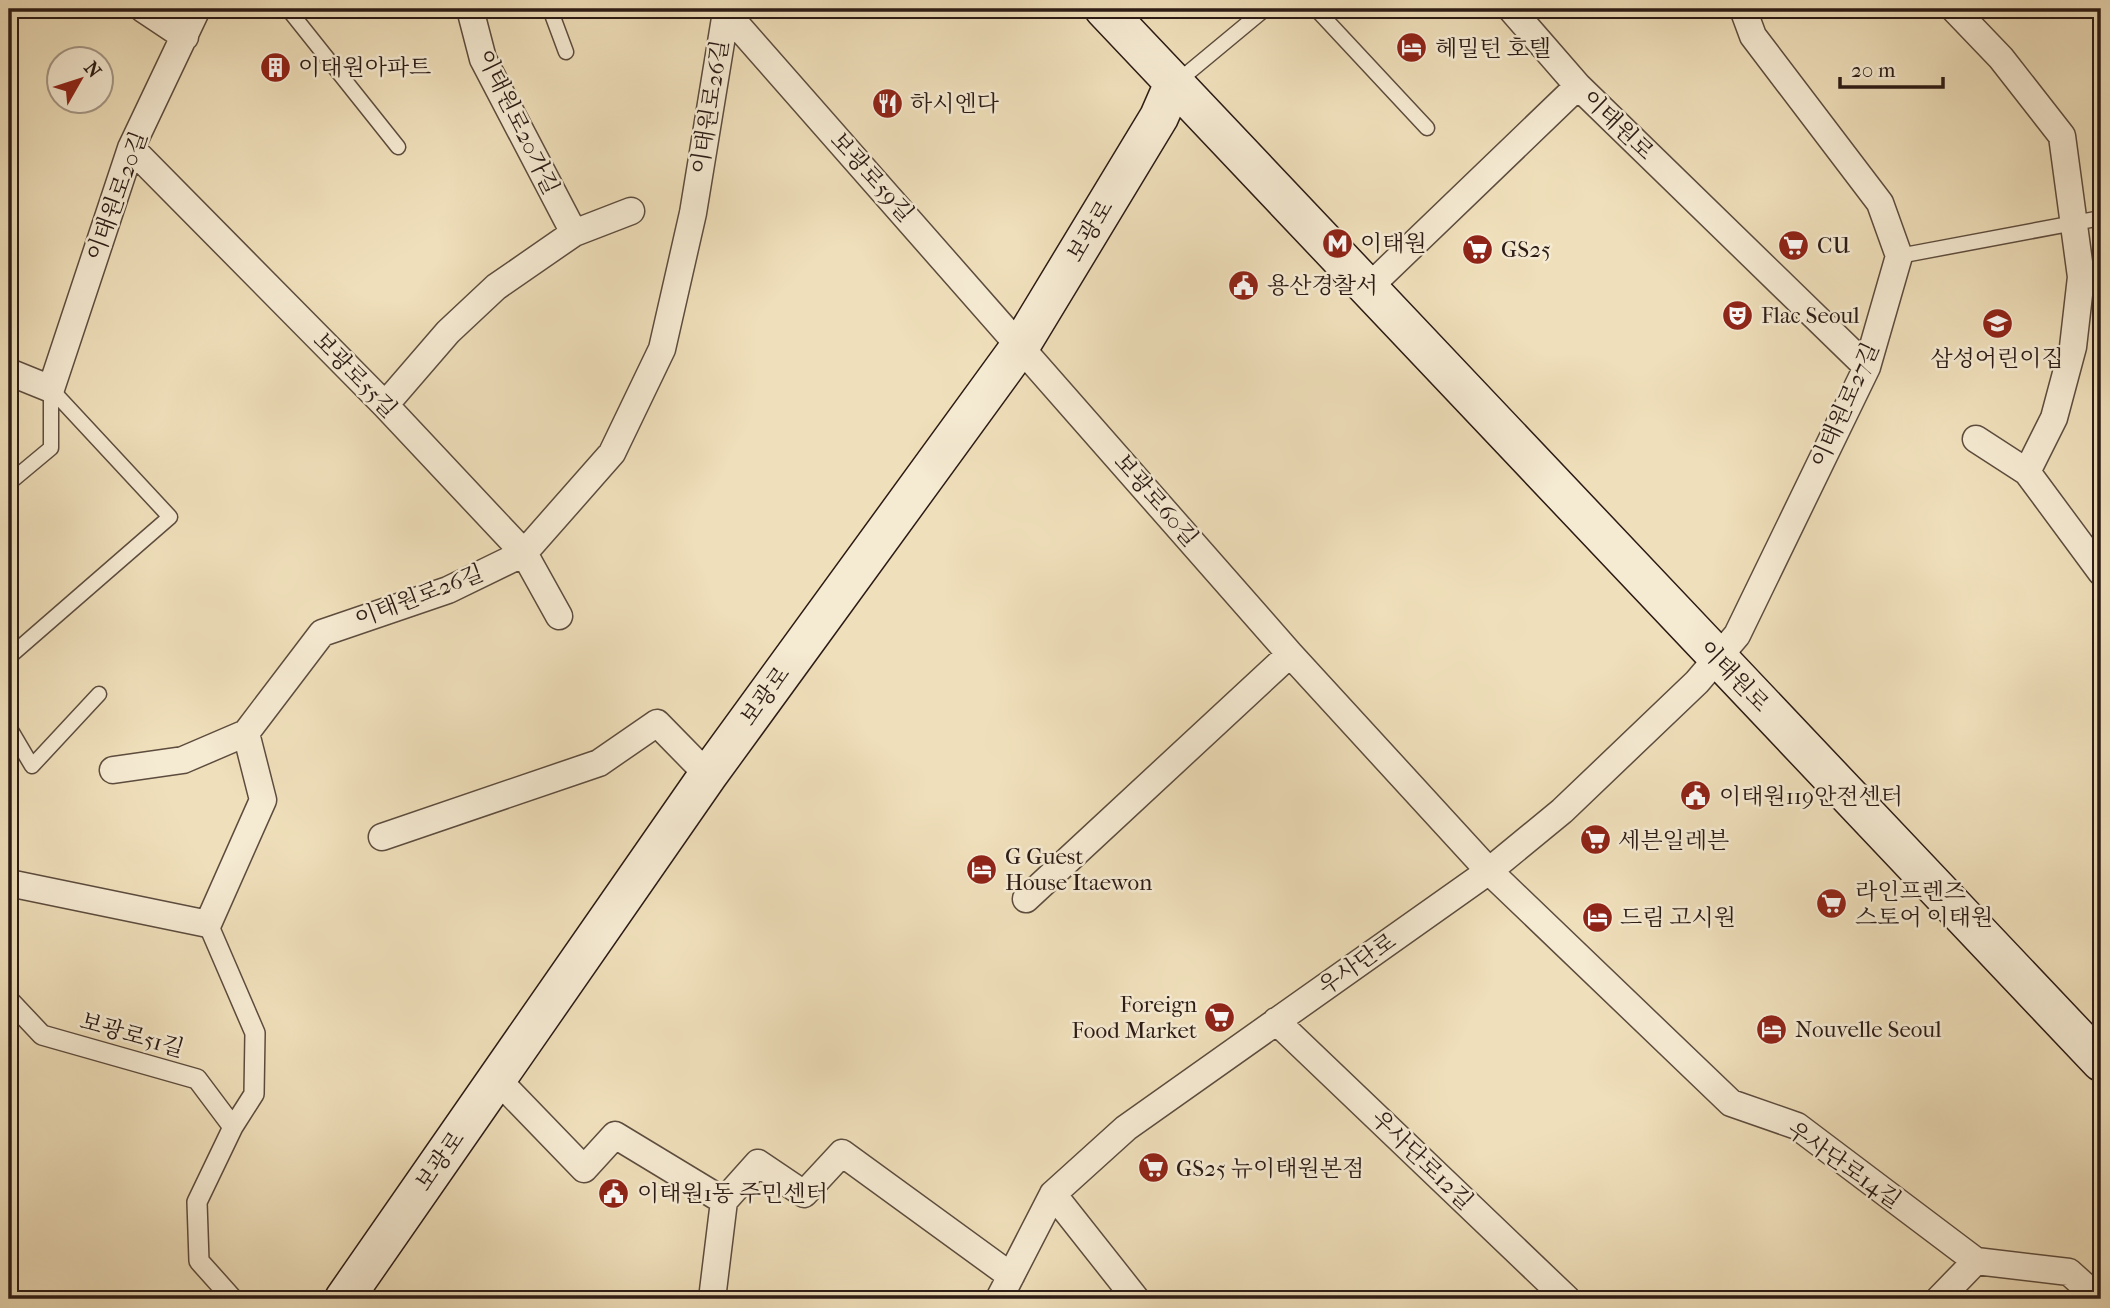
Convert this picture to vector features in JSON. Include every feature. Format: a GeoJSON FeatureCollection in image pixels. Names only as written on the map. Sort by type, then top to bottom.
{"type":"FeatureCollection","features":[{"type":"Feature","properties":{"kind":"main road","name":"이태원로"},"geometry":{"type":"LineString","coordinates":[[1104,9],[1173,85],[2101,1062]]}},
{"type":"Feature","properties":{"kind":"main road","name":"보광로"},"geometry":{"type":"LineString","coordinates":[[344,1299],[708,775],[1021,345],[1159,117],[1173,85]]}},
{"type":"Feature","properties":{"kind":"street"},"geometry":{"type":"LineString","coordinates":[[143,9],[185,37]]}},
{"type":"Feature","properties":{"kind":"street","name":"이태원로20길"},"geometry":{"type":"LineString","coordinates":[[51,389],[131,148],[197,9]]}},
{"type":"Feature","properties":{"kind":"street","name":"이태원로20가길"},"geometry":{"type":"LineString","coordinates":[[470,9],[483,59],[574,233]]}},
{"type":"Feature","properties":{"kind":"street"},"geometry":{"type":"LineString","coordinates":[[1511,9],[1578,86]]}},
{"type":"Feature","properties":{"kind":"street"},"geometry":{"type":"LineString","coordinates":[[1743,9],[1754,36],[1880,202],[1899,256]]}},
{"type":"Feature","properties":{"kind":"street"},"geometry":{"type":"LineString","coordinates":[[1954,9],[2001,58],[2062,136],[2088,220],[2073,347],[2054,418],[2027,472]]}},
{"type":"Feature","properties":{"kind":"street","name":"보광로59길"},"geometry":{"type":"LineString","coordinates":[[724,10],[1021,345]]}},
{"type":"Feature","properties":{"kind":"street","name":"이태원로26길"},"geometry":{"type":"LineString","coordinates":[[113,770],[183,760],[246,733],[322,632],[448,590],[524,552],[612,453],[662,349],[693,213],[724,10]]}},
{"type":"Feature","properties":{"kind":"street","name":"이태원로"},"geometry":{"type":"LineString","coordinates":[[1367,289],[1578,86],[1867,367]]}},
{"type":"Feature","properties":{"kind":"street","name":"보광로55길"},"geometry":{"type":"LineString","coordinates":[[131,148],[385,405],[524,552],[559,616]]}},
{"type":"Feature","properties":{"kind":"street"},"geometry":{"type":"LineString","coordinates":[[385,405],[448,332],[496,287],[574,233],[631,211]]}},
{"type":"Feature","properties":{"kind":"street","name":"이태원로27길"},"geometry":{"type":"LineString","coordinates":[[1717,659],[1737,635],[1867,367],[1899,256]]}},
{"type":"Feature","properties":{"kind":"street","name":"보광로60길"},"geometry":{"type":"LineString","coordinates":[[1021,345],[1290,654],[1489,872]]}},
{"type":"Feature","properties":{"kind":"street"},"geometry":{"type":"LineString","coordinates":[[9,372],[51,389]]}},
{"type":"Feature","properties":{"kind":"street"},"geometry":{"type":"LineString","coordinates":[[1976,439],[2027,472],[2101,572]]}},
{"type":"Feature","properties":{"kind":"street"},"geometry":{"type":"LineString","coordinates":[[1026,899],[1290,654]]}},
{"type":"Feature","properties":{"kind":"street","name":"우사단로"},"geometry":{"type":"LineString","coordinates":[[999,1299],[1053,1194],[1126,1128],[1489,872],[1562,811],[1717,659]]}},
{"type":"Feature","properties":{"kind":"street"},"geometry":{"type":"LineString","coordinates":[[382,837],[599,763],[657,723],[708,775]]}},
{"type":"Feature","properties":{"kind":"street"},"geometry":{"type":"LineString","coordinates":[[233,1299],[199,1261],[197,1202],[233,1127],[254,1094],[255,1033],[208,924],[263,800],[246,733]]}},
{"type":"Feature","properties":{"kind":"street","name":"우사단로14길"},"geometry":{"type":"LineString","coordinates":[[1489,872],[1731,1103],[1797,1126],[1976,1261]]}},
{"type":"Feature","properties":{"kind":"street"},"geometry":{"type":"LineString","coordinates":[[9,883],[208,924]]}},
{"type":"Feature","properties":{"kind":"street","name":"보광로51길"},"geometry":{"type":"LineString","coordinates":[[9,999],[42,1035],[197,1079],[233,1127]]}},
{"type":"Feature","properties":{"kind":"street","name":"우사단로12길"},"geometry":{"type":"LineString","coordinates":[[1276,1021],[1567,1299]]}},
{"type":"Feature","properties":{"kind":"street"},"geometry":{"type":"LineString","coordinates":[[497,1079],[584,1169],[615,1135],[724,1201]]}},
{"type":"Feature","properties":{"kind":"street"},"geometry":{"type":"LineString","coordinates":[[712,1299],[724,1201],[758,1163],[804,1194],[842,1153],[1012,1276]]}},
{"type":"Feature","properties":{"kind":"street"},"geometry":{"type":"LineString","coordinates":[[1053,1194],[1136,1299]]}},
{"type":"Feature","properties":{"kind":"street"},"geometry":{"type":"LineString","coordinates":[[1939,1299],[1976,1261],[2070,1272],[2099,1299]]}},
{"type":"Feature","properties":{"kind":"lane"},"geometry":{"type":"LineString","coordinates":[[288,9],[398,147]]}},
{"type":"Feature","properties":{"kind":"lane"},"geometry":{"type":"LineString","coordinates":[[550,9],[566,52]]}},
{"type":"Feature","properties":{"kind":"lane"},"geometry":{"type":"LineString","coordinates":[[1173,85],[1265,9]]}},
{"type":"Feature","properties":{"kind":"lane"},"geometry":{"type":"LineString","coordinates":[[1316,9],[1427,128]]}},
{"type":"Feature","properties":{"kind":"lane"},"geometry":{"type":"LineString","coordinates":[[1899,256],[2088,220]]}},
{"type":"Feature","properties":{"kind":"lane"},"geometry":{"type":"LineString","coordinates":[[9,483],[51,448],[51,389]]}},
{"type":"Feature","properties":{"kind":"lane"},"geometry":{"type":"LineString","coordinates":[[9,657],[170,517],[51,389]]}},
{"type":"Feature","properties":{"kind":"lane"},"geometry":{"type":"LineString","coordinates":[[9,727],[32,766],[99,694]]}},
{"type":"Feature","properties":{"kind":"place","name":"헤밀턴 호텔"},"geometry":{"type":"Point","coordinates":[1412,48]}},
{"type":"Feature","properties":{"kind":"place","name":"이태원아파트"},"geometry":{"type":"Point","coordinates":[275,67]}},
{"type":"Feature","properties":{"kind":"place","name":"하시엔다"},"geometry":{"type":"Point","coordinates":[887,103]}},
{"type":"Feature","properties":{"kind":"place","name":"이태원"},"geometry":{"type":"Point","coordinates":[1337,243]}},
{"type":"Feature","properties":{"kind":"place","name":"CU"},"geometry":{"type":"Point","coordinates":[1794,245]}},
{"type":"Feature","properties":{"kind":"place","name":"GS25"},"geometry":{"type":"Point","coordinates":[1478,249]}},
{"type":"Feature","properties":{"kind":"place","name":"용산경찰서"},"geometry":{"type":"Point","coordinates":[1244,285]}},
{"type":"Feature","properties":{"kind":"place","name":"Flac Seoul"},"geometry":{"type":"Point","coordinates":[1738,315]}},
{"type":"Feature","properties":{"kind":"place","name":"삼성어린이집"},"geometry":{"type":"Point","coordinates":[1997,324]}},
{"type":"Feature","properties":{"kind":"place","name":"이태원119안전센터"},"geometry":{"type":"Point","coordinates":[1696,796]}},
{"type":"Feature","properties":{"kind":"place","name":"세븐일레븐"},"geometry":{"type":"Point","coordinates":[1595,840]}},
{"type":"Feature","properties":{"kind":"place","name":"G Guest House Itaewon"},"geometry":{"type":"Point","coordinates":[982,869]}},
{"type":"Feature","properties":{"kind":"place","name":"라인프렌즈 스토어 이태원"},"geometry":{"type":"Point","coordinates":[1832,904]}},
{"type":"Feature","properties":{"kind":"place","name":"드림 고시원"},"geometry":{"type":"Point","coordinates":[1597,917]}},
{"type":"Feature","properties":{"kind":"place","name":"Foreign Food Market"},"geometry":{"type":"Point","coordinates":[1220,1017]}},
{"type":"Feature","properties":{"kind":"place","name":"Nouvelle Seoul"},"geometry":{"type":"Point","coordinates":[1772,1029]}},
{"type":"Feature","properties":{"kind":"place","name":"GS25 뉴이태원본점"},"geometry":{"type":"Point","coordinates":[1153,1168]}},
{"type":"Feature","properties":{"kind":"place","name":"이태원1동 주민센터"},"geometry":{"type":"Point","coordinates":[614,1193]}}]}
